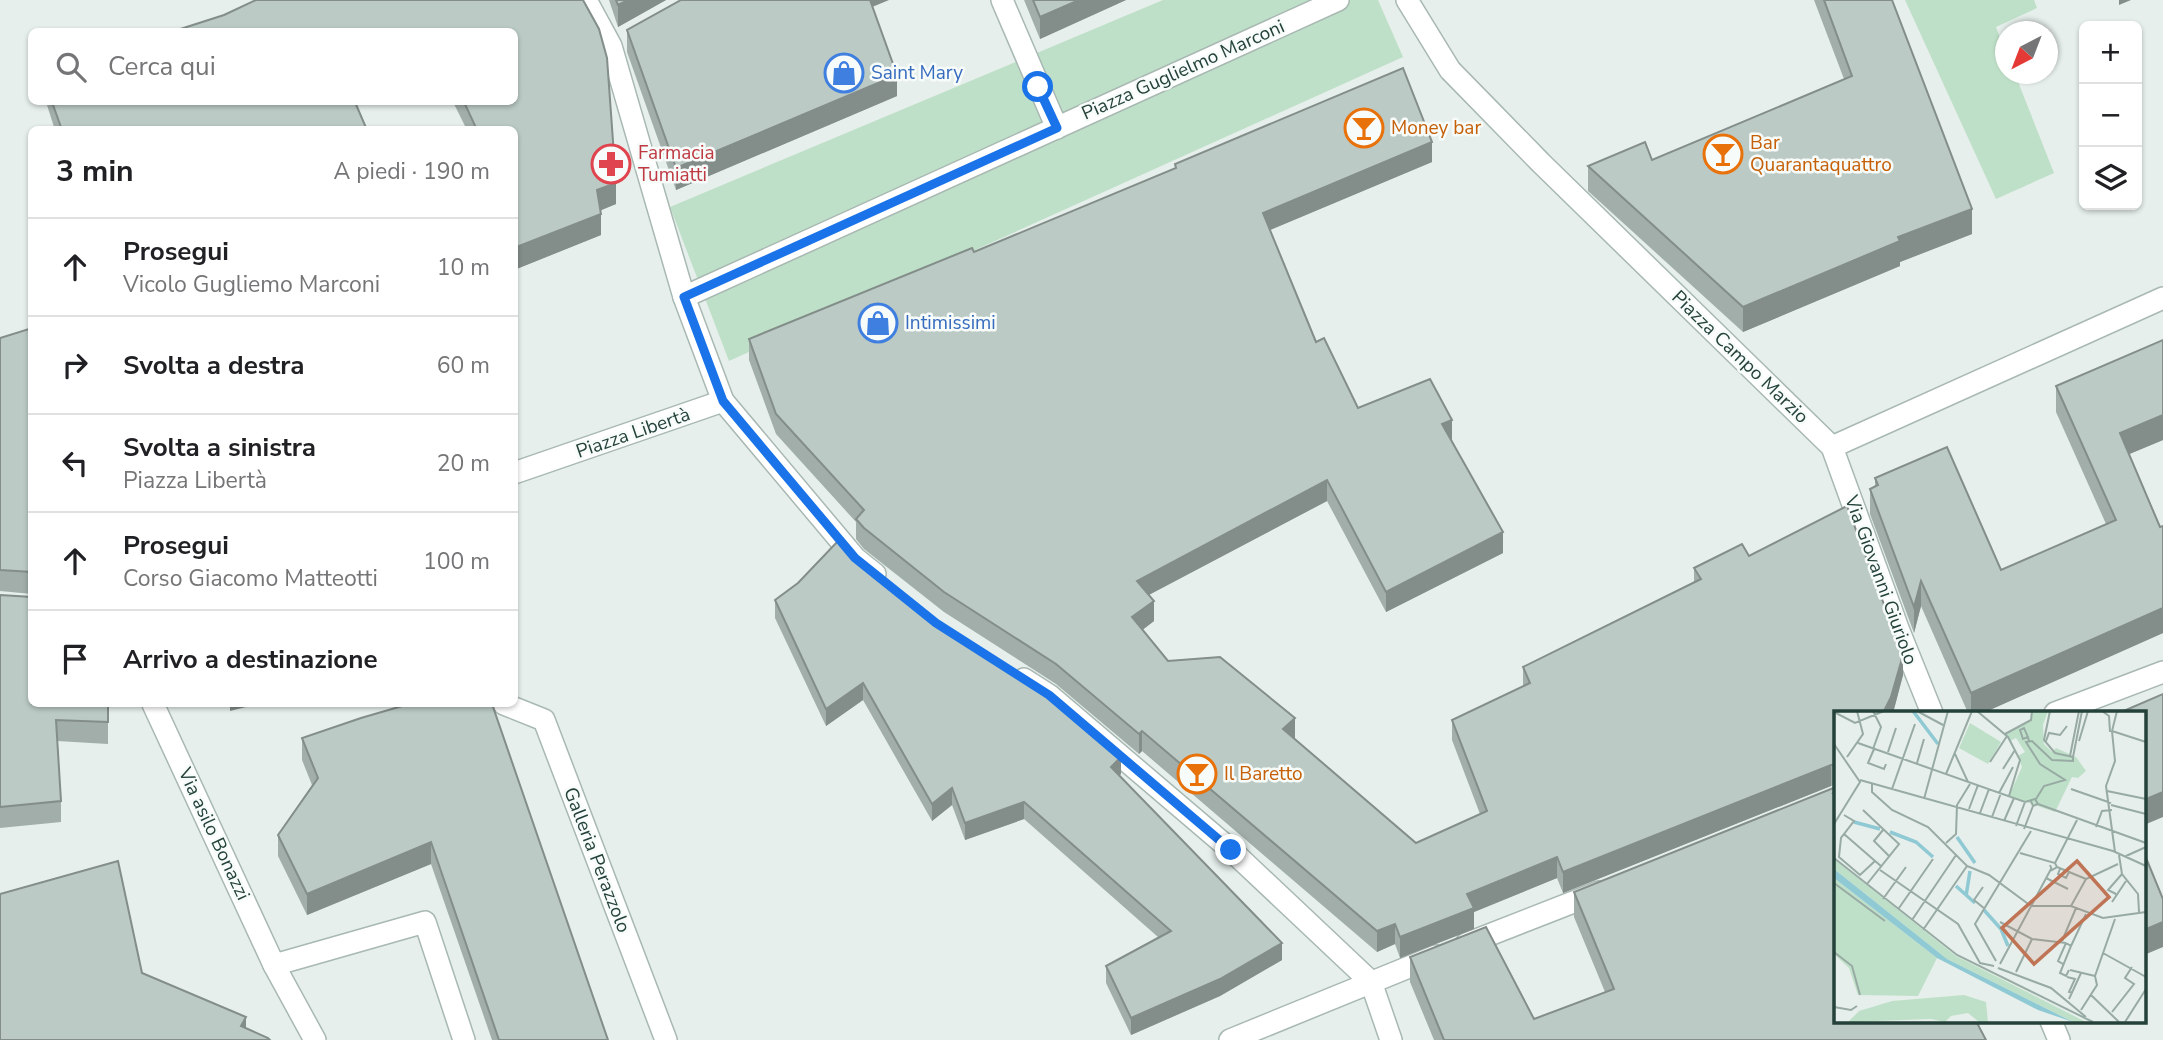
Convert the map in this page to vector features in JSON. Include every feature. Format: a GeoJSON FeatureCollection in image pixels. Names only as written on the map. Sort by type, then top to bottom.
{"type":"FeatureCollection","features":[{"type":"Feature","properties":{"kind":"street"},"geometry":{"type":"LineString","coordinates":[[586,0],[611,46],[684,297],[723,401],[855,558],[895,590]]}},
{"type":"Feature","properties":{"kind":"street"},"geometry":{"type":"LineString","coordinates":[[1002,0],[1057,128]]}},
{"type":"Feature","properties":{"kind":"street","name":"Piazza Guglielmo Marconi"},"geometry":{"type":"LineString","coordinates":[[684,297],[1338,0]]}},
{"type":"Feature","properties":{"kind":"street","name":"Piazza Campo Marzio"},"geometry":{"type":"LineString","coordinates":[[1407,0],[1450,70],[1541,163],[1832,447]]}},
{"type":"Feature","properties":{"kind":"street"},"geometry":{"type":"LineString","coordinates":[[611,46],[634,33]]}},
{"type":"Feature","properties":{"kind":"street"},"geometry":{"type":"LineString","coordinates":[[1832,447],[2163,298]]}},
{"type":"Feature","properties":{"kind":"street","name":"Piazza Libertà"},"geometry":{"type":"LineString","coordinates":[[518,468],[723,401]]}},
{"type":"Feature","properties":{"kind":"street","name":"Via Giovanni Giuriolo"},"geometry":{"type":"LineString","coordinates":[[1832,447],[1931,711]]}},
{"type":"Feature","properties":{"kind":"street"},"geometry":{"type":"LineString","coordinates":[[1004,666],[1049,695],[1211,832],[1371,982],[1391,1040]]}},
{"type":"Feature","properties":{"kind":"street"},"geometry":{"type":"LineString","coordinates":[[2059,711],[2163,672]]}},
{"type":"Feature","properties":{"kind":"street","name":"Via asilo Bonazzi"},"geometry":{"type":"LineString","coordinates":[[154,707],[274,965],[315,1040]]}},
{"type":"Feature","properties":{"kind":"street","name":"Galleria Perazzolo"},"geometry":{"type":"LineString","coordinates":[[512,707],[544,720],[666,1040]]}},
{"type":"Feature","properties":{"kind":"street"},"geometry":{"type":"LineString","coordinates":[[1230,1040],[1616,885]]}},
{"type":"Feature","properties":{"kind":"street"},"geometry":{"type":"LineString","coordinates":[[274,965],[425,922],[464,1040]]}},
{"type":"Feature","properties":{"kind":"street"},"geometry":{"type":"LineString","coordinates":[[2052,1023],[2059,1040]]}},
{"type":"Feature","properties":{"kind":"green space"},"geometry":{"type":"Polygon","coordinates":[[[1163,0],[1378,0],[1403,57],[729,361],[670,207],[1163,0]]]}},
{"type":"Feature","properties":{"kind":"green space"},"geometry":{"type":"Polygon","coordinates":[[[1905,0],[2034,0],[2037,8],[2009,21],[1995,21],[1995,84],[2019,84],[2054,173],[1996,199],[1905,0]]]}},
{"type":"Feature","properties":{"kind":"building"},"geometry":{"type":"Polygon","coordinates":[[[256,0],[583,0],[599,29],[607,58],[616,183],[597,190],[601,214],[518,246],[518,126],[475,126],[465,105],[518,105],[518,28],[183,28],[224,15],[256,0]]]}},
{"type":"Feature","properties":{"kind":"building"},"geometry":{"type":"Polygon","coordinates":[[[681,0],[870,0],[897,75],[676,168],[627,30],[681,0]]]}},
{"type":"Feature","properties":{"kind":"building"},"geometry":{"type":"Polygon","coordinates":[[[1033,0],[1079,0],[1040,17],[1033,0]]]}},
{"type":"Feature","properties":{"kind":"building"},"geometry":{"type":"Polygon","coordinates":[[[1824,0],[1892,0],[1972,209],[1898,237],[1900,241],[1743,307],[1588,166],[1645,142],[1652,160],[1852,76],[1824,0]]]}},
{"type":"Feature","properties":{"kind":"building"},"geometry":{"type":"Polygon","coordinates":[[[1403,68],[1432,142],[1263,213],[1316,342],[1324,338],[1358,408],[1430,379],[1452,420],[1442,424],[1503,532],[1386,592],[1327,480],[1137,581],[1154,601],[1132,617],[1168,661],[1220,657],[1295,718],[1283,729],[1416,843],[1487,811],[1452,720],[1530,683],[1523,667],[1701,579],[1694,568],[1742,544],[1749,556],[1847,506],[1903,655],[1891,697],[1884,711],[1834,711],[1834,765],[1563,872],[1557,857],[1467,894],[1474,908],[1400,937],[1395,924],[1377,931],[1142,731],[1139,734],[1056,664],[944,592],[864,528],[856,519],[864,510],[776,414],[749,339],[972,248],[974,252],[1176,168],[1175,164],[1403,68]]]}},
{"type":"Feature","properties":{"kind":"building"},"geometry":{"type":"Polygon","coordinates":[[[53,105],[356,105],[365,126],[61,126],[53,105]]]}},
{"type":"Feature","properties":{"kind":"building"},"geometry":{"type":"Polygon","coordinates":[[[28,329],[28,572],[0,570],[0,338],[28,329]]]}},
{"type":"Feature","properties":{"kind":"building"},"geometry":{"type":"Polygon","coordinates":[[[2163,340],[2163,415],[2120,433],[2160,527],[2163,526],[2163,608],[1971,693],[1921,581],[1914,607],[1870,489],[1878,485],[1875,478],[1947,447],[2001,570],[2116,520],[2056,386],[2163,340]]]}},
{"type":"Feature","properties":{"kind":"building"},"geometry":{"type":"Polygon","coordinates":[[[838,541],[928,616],[1041,689],[1121,757],[1111,767],[1282,943],[1220,979],[1131,1018],[1106,966],[1171,931],[1024,802],[965,823],[952,788],[932,804],[863,683],[826,709],[775,600],[798,583],[838,541]]]}},
{"type":"Feature","properties":{"kind":"building"},"geometry":{"type":"Polygon","coordinates":[[[0,595],[28,597],[28,707],[108,707],[108,722],[56,720],[61,801],[0,807],[0,595]]]}},
{"type":"Feature","properties":{"kind":"building"},"geometry":{"type":"Polygon","coordinates":[[[2163,694],[2163,792],[2146,799],[2146,711],[2124,711],[2163,694]]]}},
{"type":"Feature","properties":{"kind":"building"},"geometry":{"type":"Polygon","coordinates":[[[399,707],[493,707],[608,1040],[499,1040],[431,842],[307,894],[278,835],[318,778],[302,738],[399,707]]]}},
{"type":"Feature","properties":{"kind":"building"},"geometry":{"type":"Polygon","coordinates":[[[1834,788],[1834,1023],[1977,1023],[1986,1040],[1444,1040],[1410,957],[1486,927],[1534,1019],[1614,989],[1574,892],[1834,788]]]}},
{"type":"Feature","properties":{"kind":"building"},"geometry":{"type":"Polygon","coordinates":[[[2146,858],[2163,899],[2163,922],[2146,929],[2146,858]]]}},
{"type":"Feature","properties":{"kind":"building"},"geometry":{"type":"Polygon","coordinates":[[[118,861],[142,973],[246,1017],[241,1026],[270,1040],[0,1040],[0,894],[118,861]]]}},
{"type":"Feature","properties":{"kind":"place","name":"Saint Mary"},"geometry":{"type":"Point","coordinates":[844,73]}},
{"type":"Feature","properties":{"kind":"place","name":"Money bar"},"geometry":{"type":"Point","coordinates":[1364,128]}},
{"type":"Feature","properties":{"kind":"place","name":"Bar Quarantaquattro"},"geometry":{"type":"Point","coordinates":[1723,154]}},
{"type":"Feature","properties":{"kind":"place","name":"Farmacia Tumiatti"},"geometry":{"type":"Point","coordinates":[611,164]}},
{"type":"Feature","properties":{"kind":"place","name":"Intimissimi"},"geometry":{"type":"Point","coordinates":[878,323]}},
{"type":"Feature","properties":{"kind":"place","name":"Il Baretto"},"geometry":{"type":"Point","coordinates":[1197,774]}},
{"type":"Feature","properties":{"kind":"route"},"geometry":{"type":"LineString","coordinates":[[1038,87],[1057,128],[684,297],[723,401],[855,558],[936,623],[1049,695],[1231,850]]}}]}
